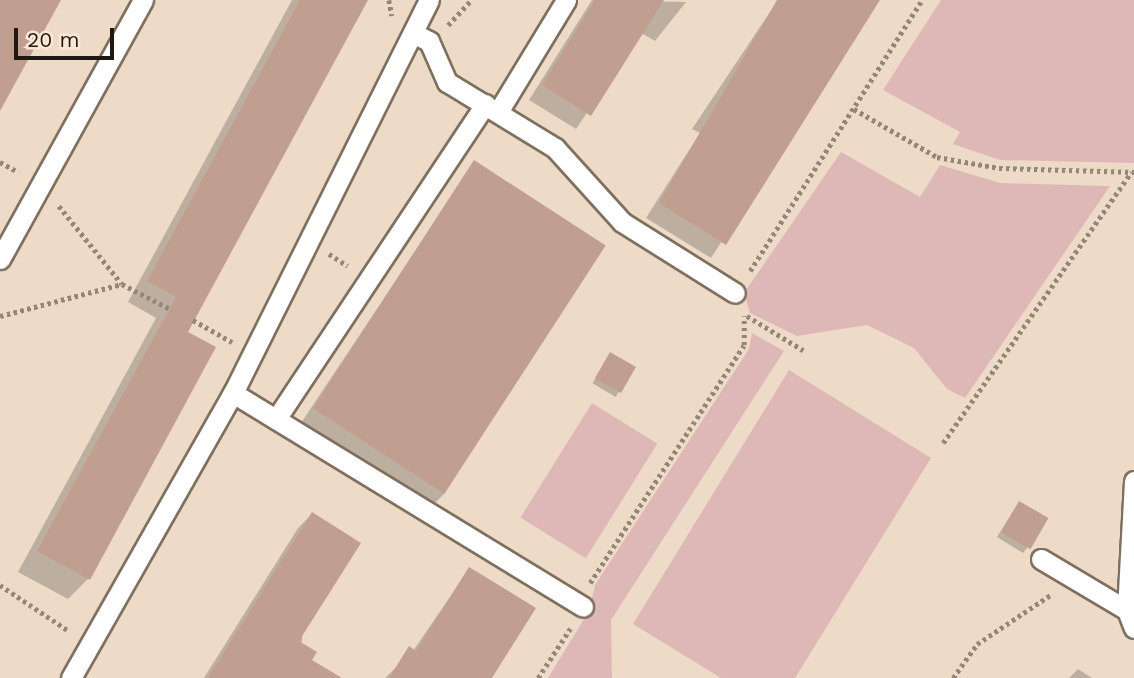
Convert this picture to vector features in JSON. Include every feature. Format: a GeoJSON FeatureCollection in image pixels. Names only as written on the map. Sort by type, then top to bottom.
{"type":"FeatureCollection","features":[{"type":"Feature","properties":{"kind":"lane"},"geometry":{"type":"LineString","coordinates":[[0,258],[143,0]]}},
{"type":"Feature","properties":{"kind":"lane"},"geometry":{"type":"LineString","coordinates":[[71,678],[233,393],[311,242],[429,0]]}},
{"type":"Feature","properties":{"kind":"lane"},"geometry":{"type":"LineString","coordinates":[[276,419],[370,279],[566,0]]}},
{"type":"Feature","properties":{"kind":"lane"},"geometry":{"type":"LineString","coordinates":[[413,33],[429,41],[446,82],[555,148],[622,222],[735,293]]}},
{"type":"Feature","properties":{"kind":"lane"},"geometry":{"type":"LineString","coordinates":[[233,393],[583,607]]}},
{"type":"Feature","properties":{"kind":"lane"},"geometry":{"type":"LineString","coordinates":[[1130,619],[1134,481]]}},
{"type":"Feature","properties":{"kind":"lane"},"geometry":{"type":"LineString","coordinates":[[1041,559],[1130,619]]}},
{"type":"Feature","properties":{"kind":"path"},"geometry":{"type":"LineString","coordinates":[[735,293],[922,0]]}},
{"type":"Feature","properties":{"kind":"path"},"geometry":{"type":"LineString","coordinates":[[854,109],[937,156],[999,168],[1132,172]]}},
{"type":"Feature","properties":{"kind":"path"},"geometry":{"type":"LineString","coordinates":[[943,443],[1132,172]]}},
{"type":"Feature","properties":{"kind":"path"},"geometry":{"type":"LineString","coordinates":[[42,184],[122,284],[170,309]]}},
{"type":"Feature","properties":{"kind":"path"},"geometry":{"type":"LineString","coordinates":[[311,242],[370,279]]}},
{"type":"Feature","properties":{"kind":"path"},"geometry":{"type":"LineString","coordinates":[[0,316],[122,284]]}},
{"type":"Feature","properties":{"kind":"path"},"geometry":{"type":"LineString","coordinates":[[538,678],[583,607],[587,587],[744,345],[743,314],[803,350]]}},
{"type":"Feature","properties":{"kind":"path"},"geometry":{"type":"LineString","coordinates":[[193,320],[253,354]]}},
{"type":"Feature","properties":{"kind":"path"},"geometry":{"type":"LineString","coordinates":[[953,678],[976,644],[1074,579]]}},
{"type":"Feature","properties":{"kind":"path"},"geometry":{"type":"LineString","coordinates":[[0,584],[90,645]]}},
{"type":"Feature","properties":{"kind":"shaded area"},"geometry":{"type":"Polygon","coordinates":[[[941,0],[1134,0],[1134,163],[1000,160],[953,144],[960,132],[883,90],[941,0]]]}},
{"type":"Feature","properties":{"kind":"shaded area"},"geometry":{"type":"Polygon","coordinates":[[[841,152],[920,197],[940,165],[1000,183],[1110,186],[965,398],[947,389],[914,348],[867,325],[797,336],[750,313],[744,293],[841,152]]]}},
{"type":"Feature","properties":{"kind":"shaded area"},"geometry":{"type":"Polygon","coordinates":[[[752,333],[784,351],[611,620],[612,678],[548,678],[589,611],[595,585],[749,349],[752,333]]]}},
{"type":"Feature","properties":{"kind":"shaded area"},"geometry":{"type":"Polygon","coordinates":[[[789,370],[931,458],[795,678],[721,678],[633,624],[789,370]]]}},
{"type":"Feature","properties":{"kind":"shaded area"},"geometry":{"type":"Polygon","coordinates":[[[592,403],[657,444],[586,558],[520,517],[592,403]]]}},
{"type":"Feature","properties":{"kind":"building"},"geometry":{"type":"Polygon","coordinates":[[[0,0],[61,0],[0,111],[0,0]]]}},
{"type":"Feature","properties":{"kind":"building"},"geometry":{"type":"Polygon","coordinates":[[[300,0],[368,0],[188,332],[216,347],[90,580],[37,551],[176,297],[147,281],[300,0]]]}},
{"type":"Feature","properties":{"kind":"building"},"geometry":{"type":"Polygon","coordinates":[[[595,0],[664,0],[591,116],[542,85],[595,0]]]}},
{"type":"Feature","properties":{"kind":"building"},"geometry":{"type":"Polygon","coordinates":[[[777,0],[880,0],[726,245],[659,203],[777,0]]]}},
{"type":"Feature","properties":{"kind":"building"},"geometry":{"type":"Polygon","coordinates":[[[474,160],[606,246],[444,494],[313,408],[474,160]]]}},
{"type":"Feature","properties":{"kind":"building"},"geometry":{"type":"Polygon","coordinates":[[[610,352],[636,367],[621,393],[595,378],[610,352]]]}},
{"type":"Feature","properties":{"kind":"building"},"geometry":{"type":"Polygon","coordinates":[[[1019,501],[1048,518],[1030,549],[1001,532],[1019,501]]]}},
{"type":"Feature","properties":{"kind":"building"},"geometry":{"type":"Polygon","coordinates":[[[312,512],[361,543],[299,641],[317,652],[312,660],[342,678],[208,678],[312,512]]]}},
{"type":"Feature","properties":{"kind":"building"},"geometry":{"type":"Polygon","coordinates":[[[469,567],[536,608],[492,678],[389,678],[409,646],[416,651],[469,567]]]}}]}
